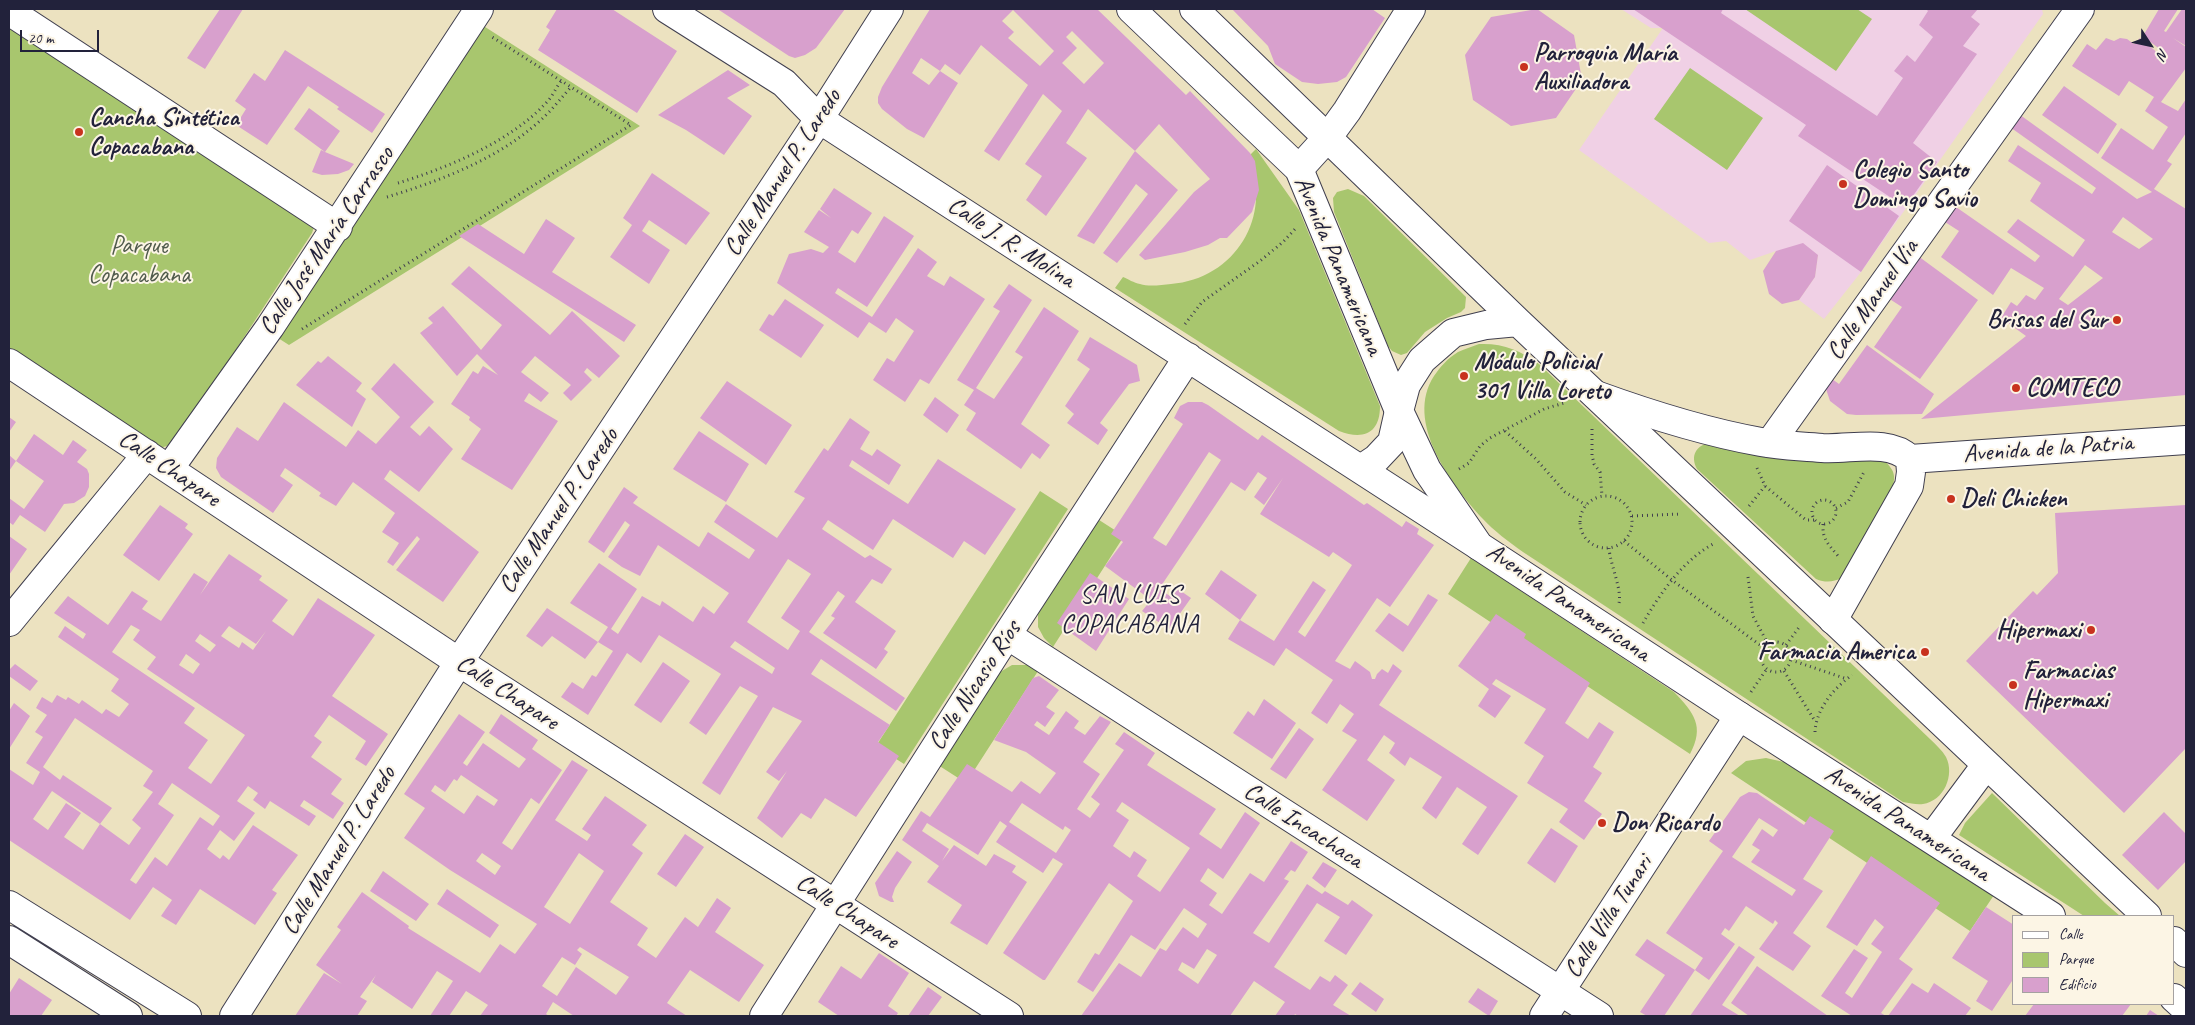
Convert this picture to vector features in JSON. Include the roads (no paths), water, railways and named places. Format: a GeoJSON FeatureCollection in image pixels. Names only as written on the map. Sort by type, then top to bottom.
{"type":"FeatureCollection","features":[{"type":"Feature","properties":{"kind":"street","name":"Calle J. R. Molina"},"geometry":{"type":"LineString","coordinates":[[668,9],[784,83],[819,119],[1479,546]]}},
{"type":"Feature","properties":{"kind":"street","name":"Calle Manuel P. Laredo"},"geometry":{"type":"LineString","coordinates":[[234,1016],[459,662],[819,119],[889,9]]}},
{"type":"Feature","properties":{"kind":"street","name":"Avenida Panamericana"},"geometry":{"type":"LineString","coordinates":[[1131,9],[1299,169],[1399,411],[1427,470],[1479,546],[1745,705],[1931,839],[2049,915]]}},
{"type":"Feature","properties":{"kind":"street","name":"Avenida Panamericana"},"geometry":{"type":"LineString","coordinates":[[1194,9],[1328,136],[1518,322],[2146,915]]}},
{"type":"Feature","properties":{"kind":"street"},"geometry":{"type":"LineString","coordinates":[[1299,169],[1347,112],[1411,9]]}},
{"type":"Feature","properties":{"kind":"street","name":"Calle Manuel Via"},"geometry":{"type":"LineString","coordinates":[[1763,453],[2080,9]]}},
{"type":"Feature","properties":{"kind":"street"},"geometry":{"type":"LineString","coordinates":[[9,11],[338,227]]}},
{"type":"Feature","properties":{"kind":"street","name":"Calle José María Carrasco"},"geometry":{"type":"LineString","coordinates":[[169,469],[270,327],[338,227],[475,16]]}},
{"type":"Feature","properties":{"kind":"street"},"geometry":{"type":"LineString","coordinates":[[1361,469],[1376,459],[1392,442],[1406,385],[1422,360],[1453,333],[1486,325],[1518,322]]}},
{"type":"Feature","properties":{"kind":"street","name":"Calle Nicasio Ríos"},"geometry":{"type":"LineString","coordinates":[[764,1016],[1007,635],[1188,357]]}},
{"type":"Feature","properties":{"kind":"street","name":"Calle Chapare"},"geometry":{"type":"LineString","coordinates":[[9,363],[459,662],[1009,1016]]}},
{"type":"Feature","properties":{"kind":"street"},"geometry":{"type":"LineString","coordinates":[[1596,396],[1662,419],[1718,433],[1763,453],[1893,448],[1904,452],[1910,459],[1909,486],[1833,620]]}},
{"type":"Feature","properties":{"kind":"street","name":"Avenida de la Patria"},"geometry":{"type":"LineString","coordinates":[[1910,459],[2186,440]]}},
{"type":"Feature","properties":{"kind":"street"},"geometry":{"type":"LineString","coordinates":[[9,622],[147,454]]}},
{"type":"Feature","properties":{"kind":"street","name":"Calle Incachaca"},"geometry":{"type":"LineString","coordinates":[[1007,635],[1599,1016]]}},
{"type":"Feature","properties":{"kind":"street","name":"Calle Villa Tunari"},"geometry":{"type":"LineString","coordinates":[[1544,1016],[1745,705]]}},
{"type":"Feature","properties":{"kind":"street"},"geometry":{"type":"LineString","coordinates":[[1931,839],[1986,765]]}},
{"type":"Feature","properties":{"kind":"street"},"geometry":{"type":"LineString","coordinates":[[9,904],[187,1016]]}},
{"type":"Feature","properties":{"kind":"street"},"geometry":{"type":"LineString","coordinates":[[9,940],[128,1016]]}},
{"type":"Feature","properties":{"kind":"street"},"geometry":{"type":"LineString","coordinates":[[2175,942],[2186,953]]}},
{"type":"Feature","properties":{"kind":"street"},"geometry":{"type":"LineString","coordinates":[[2175,999],[2186,1009]]}},
{"type":"Feature","properties":{"kind":"place","name":"Parroquia María Auxiliadora"},"geometry":{"type":"Point","coordinates":[1524,67]}},
{"type":"Feature","properties":{"kind":"place","name":"Cancha Sintética Copacabana"},"geometry":{"type":"Point","coordinates":[79,132]}},
{"type":"Feature","properties":{"kind":"place","name":"Colegio Santo Domingo Savio"},"geometry":{"type":"Point","coordinates":[1843,184]}},
{"type":"Feature","properties":{"kind":"place","name":"Brisas del Sur"},"geometry":{"type":"Point","coordinates":[2117,320]}},
{"type":"Feature","properties":{"kind":"place","name":"Módulo Policial 301 Villa Loreto"},"geometry":{"type":"Point","coordinates":[1464,376]}},
{"type":"Feature","properties":{"kind":"place","name":"COMTECO"},"geometry":{"type":"Point","coordinates":[2016,388]}},
{"type":"Feature","properties":{"kind":"place","name":"Deli Chicken"},"geometry":{"type":"Point","coordinates":[1951,499]}},
{"type":"Feature","properties":{"kind":"place","name":"Hipermaxi"},"geometry":{"type":"Point","coordinates":[2091,630]}},
{"type":"Feature","properties":{"kind":"place","name":"Farmacia America"},"geometry":{"type":"Point","coordinates":[1925,652]}},
{"type":"Feature","properties":{"kind":"place","name":"Farmacias Hipermaxi"},"geometry":{"type":"Point","coordinates":[2013,685]}},
{"type":"Feature","properties":{"kind":"place","name":"Don Ricardo"},"geometry":{"type":"Point","coordinates":[1602,823]}},
{"type":"Feature","properties":{"kind":"district","name":"SAN LUIS COPACABANA"},"geometry":{"type":"Point","coordinates":[1130,610]}},
{"type":"Feature","properties":{"kind":"park label","name":"Parque Copacabana"},"geometry":{"type":"Point","coordinates":[139,260]}}]}
